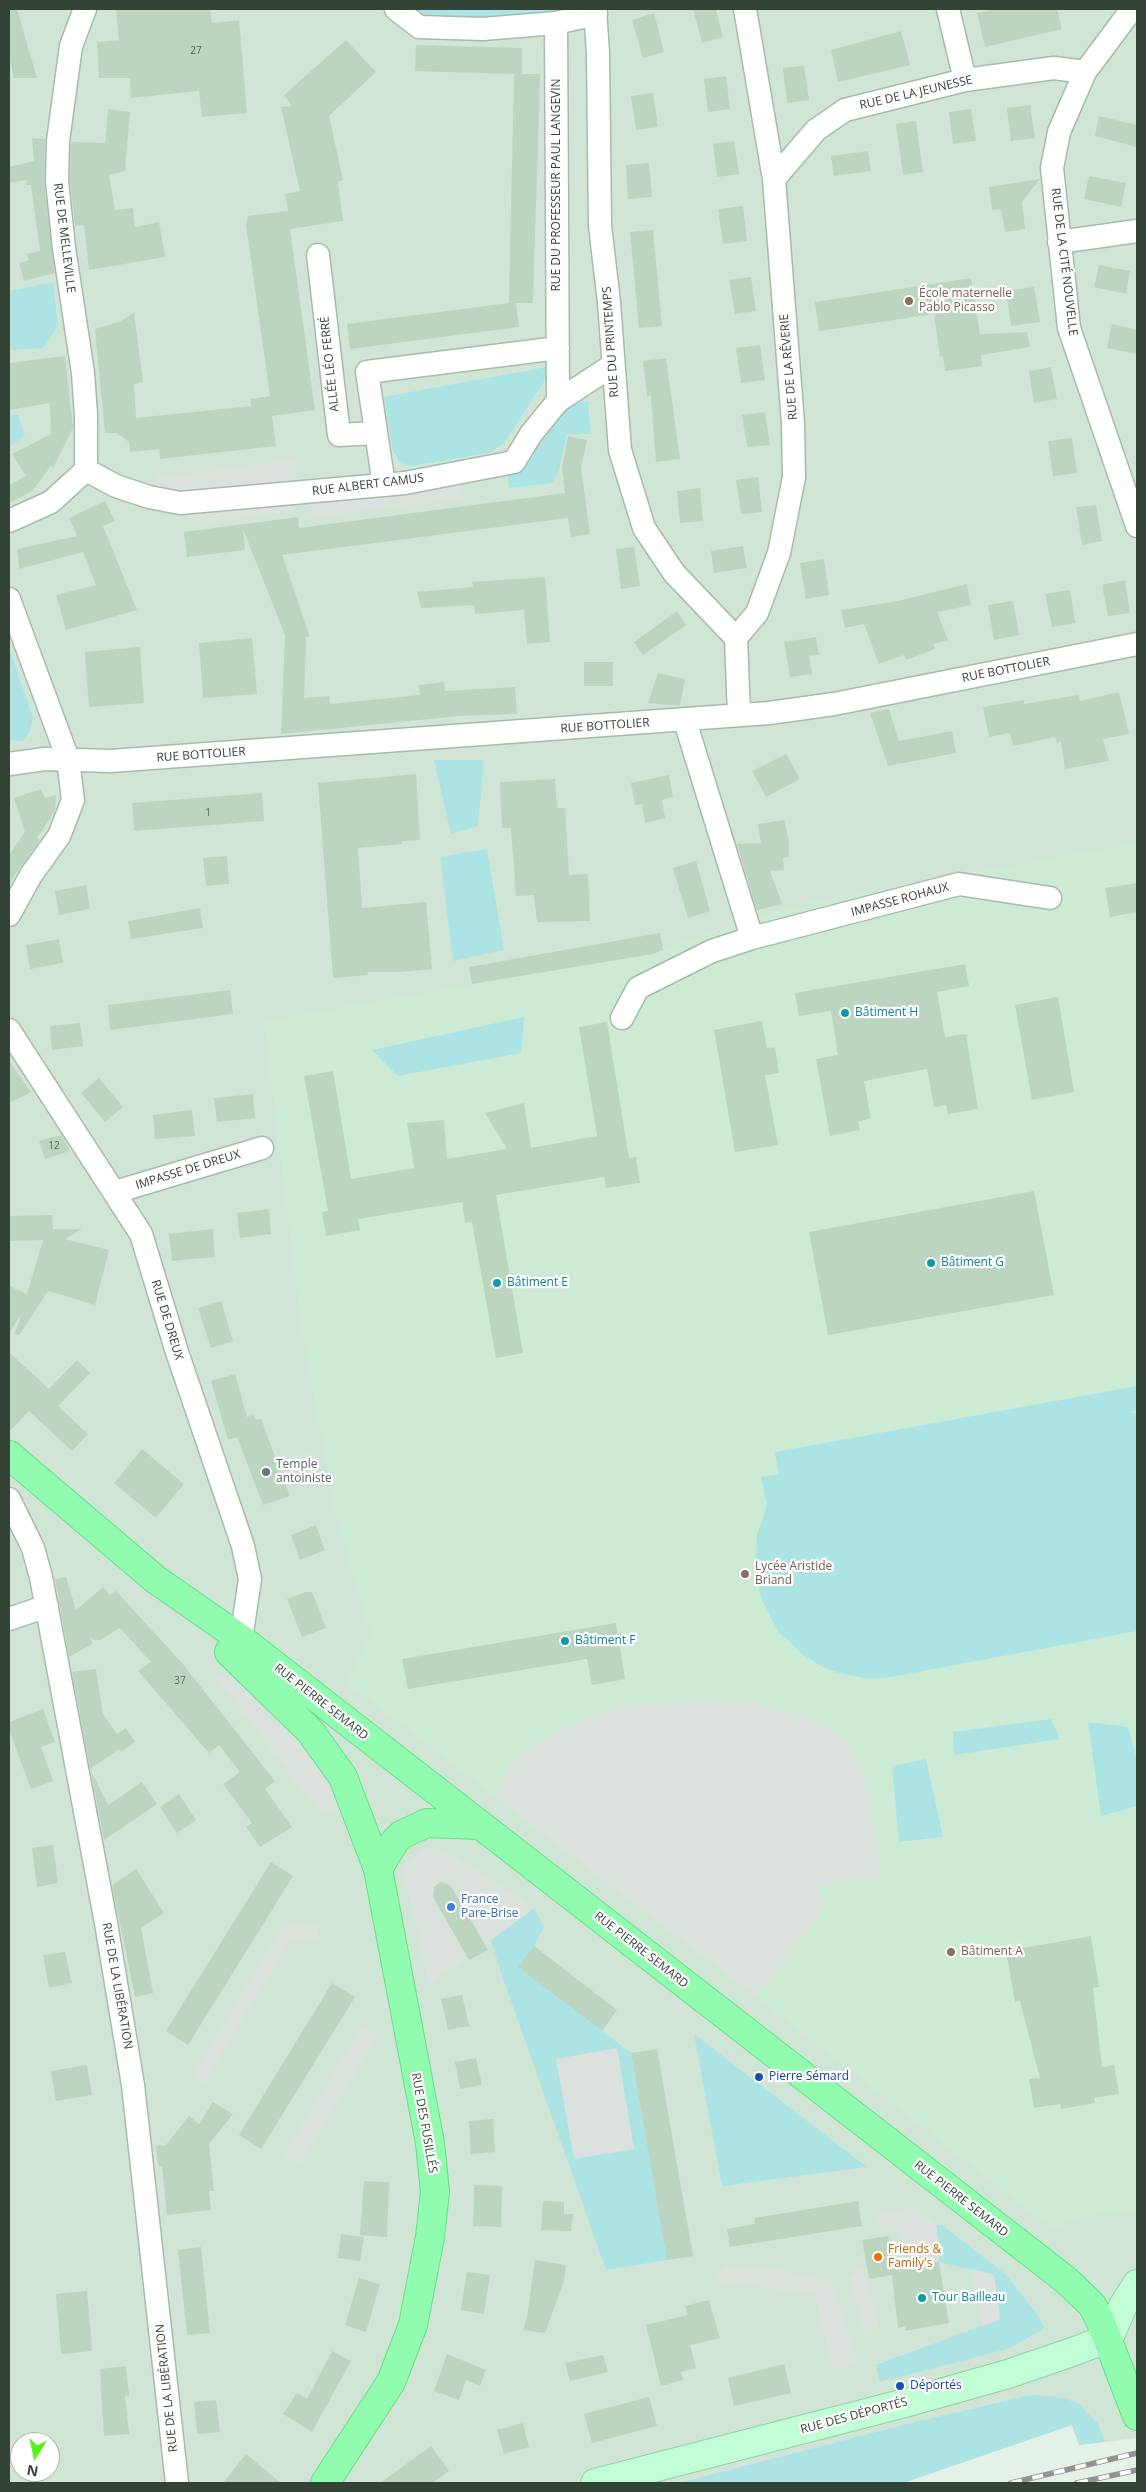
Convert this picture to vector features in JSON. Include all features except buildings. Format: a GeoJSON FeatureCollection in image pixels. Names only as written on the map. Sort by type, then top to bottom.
{"type":"FeatureCollection","features":[{"type":"Feature","properties":{"kind":"main road","name":"RUE PIERRE SEMARD"},"geometry":{"type":"LineString","coordinates":[[9,1456],[155,1579],[241,1639],[1066,2280],[1092,2305],[1108,2338],[1137,2416]]}},
{"type":"Feature","properties":{"kind":"main road","name":"RUE PIERRE SEMARD"},"geometry":{"type":"LineString","coordinates":[[155,1579],[188,1614],[287,1706],[310,1731],[343,1777]]}},
{"type":"Feature","properties":{"kind":"main road","name":"RUE DES FUSILLÉS"},"geometry":{"type":"LineString","coordinates":[[325,2483],[391,2382],[413,2325],[430,2237],[435,2192],[430,2143],[378,1869],[343,1777]]}},
{"type":"Feature","properties":{"kind":"main road"},"geometry":{"type":"LineString","coordinates":[[378,1869],[395,1841],[402,1835],[426,1824],[480,1825]]}},
{"type":"Feature","properties":{"kind":"main road"},"geometry":{"type":"LineString","coordinates":[[1092,2305],[1115,2308],[1130,2295]]}},
{"type":"Feature","properties":{"kind":"main road"},"geometry":{"type":"LineString","coordinates":[[1108,2338],[1130,2295]]}},
{"type":"Feature","properties":{"kind":"main road","name":"RUE DES DÉPORTÉS"},"geometry":{"type":"LineString","coordinates":[[595,2483],[1008,2374],[1108,2338]]}},
{"type":"Feature","properties":{"kind":"street","name":"RUE DE MELLEVILLE"},"geometry":{"type":"LineString","coordinates":[[85,9],[71,46],[58,141],[56,181],[83,373],[86,416],[86,470]]}},
{"type":"Feature","properties":{"kind":"street"},"geometry":{"type":"LineString","coordinates":[[396,9],[419,27],[483,29],[556,22],[595,11]]}},
{"type":"Feature","properties":{"kind":"street","name":"RUE DE LA RÊVERIE"},"geometry":{"type":"LineString","coordinates":[[736,638],[757,613],[776,562],[794,477],[793,423],[774,179],[745,9]]}},
{"type":"Feature","properties":{"kind":"street"},"geometry":{"type":"LineString","coordinates":[[948,9],[965,80]]}},
{"type":"Feature","properties":{"kind":"street","name":"RUE DE LA CITÉ NOUVELLE"},"geometry":{"type":"LineString","coordinates":[[1132,9],[1086,72],[1059,132],[1052,168],[1069,328],[1137,526]]}},
{"type":"Feature","properties":{"kind":"street","name":"RUE DU PRINTEMPS"},"geometry":{"type":"LineString","coordinates":[[595,11],[600,226],[609,302],[620,450],[644,528],[674,573],[736,638]]}},
{"type":"Feature","properties":{"kind":"street","name":"RUE DU PROFESSEUR PAUL LANGEVIN"},"geometry":{"type":"LineString","coordinates":[[556,22],[558,401]]}},
{"type":"Feature","properties":{"kind":"street","name":"RUE DE LA JEUNESSE"},"geometry":{"type":"LineString","coordinates":[[774,179],[816,130],[845,110],[965,80],[1054,68],[1086,72]]}},
{"type":"Feature","properties":{"kind":"street"},"geometry":{"type":"LineString","coordinates":[[1059,242],[1137,231]]}},
{"type":"Feature","properties":{"kind":"street","name":"ALLÉE LÉO FERRÉ"},"geometry":{"type":"LineString","coordinates":[[318,255],[338,435],[376,433]]}},
{"type":"Feature","properties":{"kind":"street"},"geometry":{"type":"LineString","coordinates":[[384,485],[367,372],[558,348]]}},
{"type":"Feature","properties":{"kind":"street","name":"RUE ALBERT CAMUS"},"geometry":{"type":"LineString","coordinates":[[86,470],[116,486],[148,498],[180,503],[384,485],[514,462],[531,434],[558,401],[613,365]]}},
{"type":"Feature","properties":{"kind":"street"},"geometry":{"type":"LineString","coordinates":[[9,521],[50,502],[86,470]]}},
{"type":"Feature","properties":{"kind":"street"},"geometry":{"type":"LineString","coordinates":[[9,599],[68,759],[73,800],[60,836],[31,875],[9,914]]}},
{"type":"Feature","properties":{"kind":"street"},"geometry":{"type":"LineString","coordinates":[[736,638],[739,715]]}},
{"type":"Feature","properties":{"kind":"street","name":"RUE BOTTOLIER"},"geometry":{"type":"LineString","coordinates":[[9,764],[45,759],[111,762],[685,721],[769,713],[834,704],[1137,644]]}},
{"type":"Feature","properties":{"kind":"street"},"geometry":{"type":"LineString","coordinates":[[685,721],[752,938]]}},
{"type":"Feature","properties":{"kind":"street","name":"IMPASSE ROHAUX"},"geometry":{"type":"LineString","coordinates":[[622,1018],[638,988],[712,951],[752,938],[959,884],[1050,898]]}},
{"type":"Feature","properties":{"kind":"street","name":"RUE DE DREUX"},"geometry":{"type":"LineString","coordinates":[[9,1030],[142,1234],[177,1352],[243,1546],[250,1579],[241,1639]]}},
{"type":"Feature","properties":{"kind":"street","name":"IMPASSE DE DREUX"},"geometry":{"type":"LineString","coordinates":[[115,1192],[262,1148]]}},
{"type":"Feature","properties":{"kind":"street","name":"RUE DE LA LIBÉRATION"},"geometry":{"type":"LineString","coordinates":[[9,1499],[33,1548],[47,1606],[106,1923],[133,2085],[148,2200],[177,2483]]}},
{"type":"Feature","properties":{"kind":"street"},"geometry":{"type":"LineString","coordinates":[[9,1619],[47,1606]]}},
{"type":"Feature","properties":{"kind":"shaded area"},"geometry":{"type":"Polygon","coordinates":[[[9,9],[1137,9],[1137,2438],[1079,2445],[1072,2425],[903,2483],[9,2483],[9,9]]]}},
{"type":"Feature","properties":{"kind":"shaded area"},"geometry":{"type":"Polygon","coordinates":[[[413,9],[557,9],[550,16],[424,22],[413,9]]]}},
{"type":"Feature","properties":{"kind":"shaded area"},"geometry":{"type":"Polygon","coordinates":[[[53,282],[58,326],[43,348],[9,350],[9,291],[53,282]]]}},
{"type":"Feature","properties":{"kind":"shaded area"},"geometry":{"type":"Polygon","coordinates":[[[546,367],[547,377],[504,443],[490,453],[412,466],[401,463],[393,452],[384,397],[546,367]]]}},
{"type":"Feature","properties":{"kind":"shaded area"},"geometry":{"type":"Polygon","coordinates":[[[588,401],[591,434],[567,434],[559,470],[553,483],[509,488],[507,470],[560,405],[588,401]]]}},
{"type":"Feature","properties":{"kind":"shaded area"},"geometry":{"type":"Polygon","coordinates":[[[9,415],[18,415],[25,436],[9,446],[9,415]]]}},
{"type":"Feature","properties":{"kind":"shaded area"},"geometry":{"type":"Polygon","coordinates":[[[294,459],[297,479],[215,492],[157,489],[156,474],[200,473],[294,459]]]}},
{"type":"Feature","properties":{"kind":"shaded area"},"geometry":{"type":"Polygon","coordinates":[[[460,482],[462,499],[311,517],[309,500],[460,482]]]}},
{"type":"Feature","properties":{"kind":"shaded area"},"geometry":{"type":"Polygon","coordinates":[[[293,503],[294,512],[210,522],[185,519],[185,510],[211,512],[293,503]]]}},
{"type":"Feature","properties":{"kind":"shaded area"},"geometry":{"type":"Polygon","coordinates":[[[9,647],[33,718],[30,731],[23,741],[9,740],[9,647]]]}},
{"type":"Feature","properties":{"kind":"shaded area"},"geometry":{"type":"Polygon","coordinates":[[[434,760],[484,760],[478,826],[451,834],[434,760]]]}},
{"type":"Feature","properties":{"kind":"shaded area","name":"Lycée Aristide Briand"},"geometry":{"type":"Polygon","coordinates":[[[1137,843],[1137,2214],[1112,2212],[1078,2218],[1066,2222],[1053,2230],[756,1997],[823,1910],[595,1874],[347,1683],[371,1635],[335,1512],[301,1324],[264,1021],[653,954],[747,918],[798,905],[1137,843]]]}},
{"type":"Feature","properties":{"kind":"shaded area"},"geometry":{"type":"Polygon","coordinates":[[[487,849],[504,950],[453,961],[440,857],[487,849]]]}},
{"type":"Feature","properties":{"kind":"shaded area"},"geometry":{"type":"Polygon","coordinates":[[[524,1017],[521,1053],[398,1076],[372,1050],[524,1017]]]}},
{"type":"Feature","properties":{"kind":"shaded area"},"geometry":{"type":"Polygon","coordinates":[[[1137,1386],[1137,1410],[1130,1411],[1137,1415],[1137,1631],[891,1677],[869,1679],[839,1673],[823,1667],[803,1655],[778,1631],[761,1598],[755,1570],[757,1535],[767,1506],[761,1477],[779,1474],[775,1452],[1137,1386]]]}},
{"type":"Feature","properties":{"kind":"shaded area"},"geometry":{"type":"Polygon","coordinates":[[[213,1674],[235,1677],[268,1708],[301,1743],[325,1775],[345,1810],[319,1812],[213,1674]]]}},
{"type":"Feature","properties":{"kind":"shaded area"},"geometry":{"type":"Polygon","coordinates":[[[743,1700],[804,1716],[828,1727],[847,1741],[864,1771],[882,1877],[816,1887],[823,1910],[756,1997],[494,1797],[511,1764],[531,1746],[567,1727],[605,1711],[632,1704],[743,1700]]]}},
{"type":"Feature","properties":{"kind":"shaded area"},"geometry":{"type":"Polygon","coordinates":[[[1051,1719],[1060,1739],[954,1755],[953,1732],[1051,1719]]]}},
{"type":"Feature","properties":{"kind":"shaded area"},"geometry":{"type":"Polygon","coordinates":[[[1088,1722],[1128,1727],[1137,1760],[1137,1806],[1101,1816],[1088,1722]]]}},
{"type":"Feature","properties":{"kind":"shaded area"},"geometry":{"type":"Polygon","coordinates":[[[926,1759],[943,1837],[899,1842],[892,1766],[926,1759]]]}},
{"type":"Feature","properties":{"kind":"shaded area"},"geometry":{"type":"Polygon","coordinates":[[[439,1846],[534,1908],[429,1986],[403,1867],[421,1849],[439,1846]]]}},
{"type":"Feature","properties":{"kind":"shaded area"},"geometry":{"type":"Polygon","coordinates":[[[534,1908],[544,1927],[534,1946],[518,1967],[631,2053],[667,2260],[606,2270],[491,1940],[534,1908]]]}},
{"type":"Feature","properties":{"kind":"shaded area"},"geometry":{"type":"Polygon","coordinates":[[[317,1924],[318,1938],[290,1941],[204,2084],[192,2077],[282,1927],[317,1924]]]}},
{"type":"Feature","properties":{"kind":"shaded area"},"geometry":{"type":"Polygon","coordinates":[[[363,2025],[378,2035],[300,2164],[284,2154],[363,2025]]]}},
{"type":"Feature","properties":{"kind":"shaded area"},"geometry":{"type":"Polygon","coordinates":[[[694,2034],[867,2167],[722,2186],[694,2034]]]}},
{"type":"Feature","properties":{"kind":"shaded area"},"geometry":{"type":"Polygon","coordinates":[[[617,2048],[634,2149],[574,2159],[556,2059],[617,2048]]]}},
{"type":"Feature","properties":{"kind":"shaded area"},"geometry":{"type":"Polygon","coordinates":[[[914,2207],[936,2225],[939,2246],[903,2252],[899,2230],[880,2233],[877,2213],[914,2207]]]}},
{"type":"Feature","properties":{"kind":"shaded area"},"geometry":{"type":"Polygon","coordinates":[[[936,2225],[942,2225],[1005,2274],[1038,2315],[1044,2328],[1011,2348],[880,2382],[876,2365],[1000,2319],[994,2275],[939,2262],[936,2225]]]}},
{"type":"Feature","properties":{"kind":"shaded area"},"geometry":{"type":"Polygon","coordinates":[[[724,2265],[778,2270],[831,2281],[858,2365],[833,2370],[815,2295],[715,2281],[724,2265]]]}},
{"type":"Feature","properties":{"kind":"shaded area"},"geometry":{"type":"Polygon","coordinates":[[[862,2265],[879,2325],[866,2339],[849,2279],[862,2265]]]}},
{"type":"Feature","properties":{"kind":"shaded area"},"geometry":{"type":"Polygon","coordinates":[[[972,2269],[994,2275],[1000,2319],[982,2327],[972,2269]]]}},
{"type":"Feature","properties":{"kind":"shaded area"},"geometry":{"type":"Polygon","coordinates":[[[1031,2395],[1064,2398],[1079,2404],[1098,2424],[1105,2442],[1079,2445],[1072,2425],[903,2483],[678,2483],[903,2425],[1031,2395]]]}},
{"type":"Feature","properties":{"kind":"railway"},"geometry":{"type":"LineString","coordinates":[[1011,2483],[1137,2453]]}},
{"type":"Feature","properties":{"kind":"railway"},"geometry":{"type":"LineString","coordinates":[[1077,2483],[1137,2470]]}},
{"type":"Feature","properties":{"kind":"place","name":"École maternelle Pablo Picasso"},"geometry":{"type":"Point","coordinates":[909,301]}},
{"type":"Feature","properties":{"kind":"place","name":"Bâtiment H"},"geometry":{"type":"Point","coordinates":[845,1013]}},
{"type":"Feature","properties":{"kind":"place","name":"Bâtiment G"},"geometry":{"type":"Point","coordinates":[931,1263]}},
{"type":"Feature","properties":{"kind":"place","name":"Bâtiment E"},"geometry":{"type":"Point","coordinates":[497,1283]}},
{"type":"Feature","properties":{"kind":"place","name":"Temple antoiniste"},"geometry":{"type":"Point","coordinates":[266,1472]}},
{"type":"Feature","properties":{"kind":"place","name":"Lycée Aristide Briand"},"geometry":{"type":"Point","coordinates":[745,1574]}},
{"type":"Feature","properties":{"kind":"place","name":"Bâtiment F"},"geometry":{"type":"Point","coordinates":[565,1641]}},
{"type":"Feature","properties":{"kind":"place","name":"France Pare-Brise"},"geometry":{"type":"Point","coordinates":[451,1907]}},
{"type":"Feature","properties":{"kind":"place","name":"Bâtiment A"},"geometry":{"type":"Point","coordinates":[951,1952]}},
{"type":"Feature","properties":{"kind":"place","name":"Pierre Sémard"},"geometry":{"type":"Point","coordinates":[759,2077]}},
{"type":"Feature","properties":{"kind":"place","name":"Friends & Family's"},"geometry":{"type":"Point","coordinates":[878,2257]}},
{"type":"Feature","properties":{"kind":"place","name":"Tour Bailleau"},"geometry":{"type":"Point","coordinates":[922,2298]}},
{"type":"Feature","properties":{"kind":"place","name":"Déportés"},"geometry":{"type":"Point","coordinates":[900,2386]}}]}
